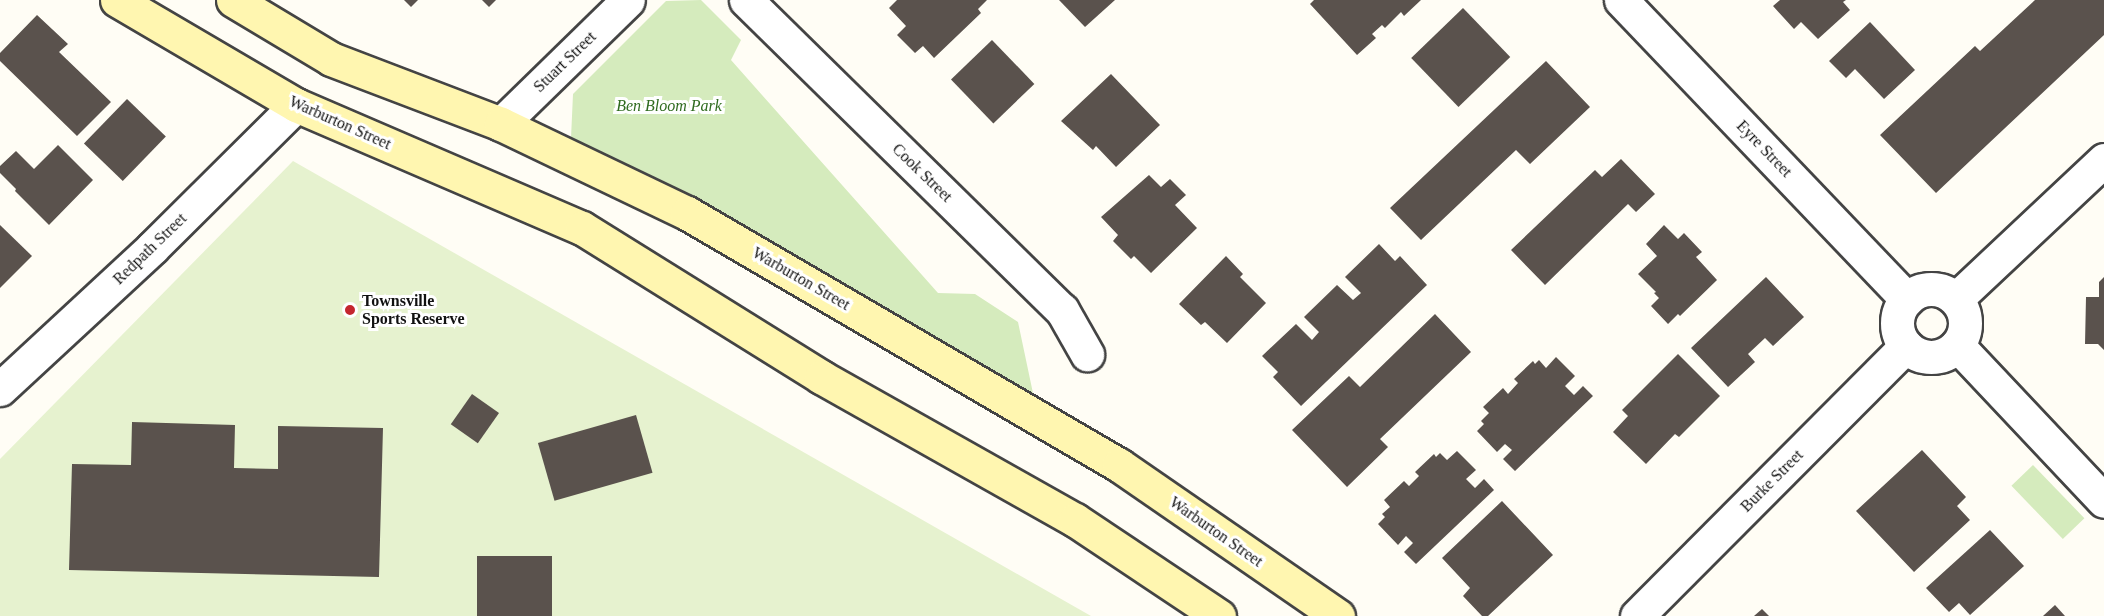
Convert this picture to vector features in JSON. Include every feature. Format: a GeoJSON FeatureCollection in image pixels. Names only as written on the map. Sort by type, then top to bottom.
{"type":"FeatureCollection","features":[{"type":"Feature","properties":{"kind":"main road","name":"Warburton Street"},"geometry":{"type":"LineString","coordinates":[[117,0],[296,105],[582,228],[820,377],[1075,520],[1219,616]]}},
{"type":"Feature","properties":{"kind":"main road","name":"Warburton Street"},"geometry":{"type":"LineString","coordinates":[[232,0],[331,59],[501,124],[687,213],[1109,459],[1338,616]]}},
{"type":"Feature","properties":{"kind":"street","name":"Stuart Street"},"geometry":{"type":"LineString","coordinates":[[501,124],[628,0]]}},
{"type":"Feature","properties":{"kind":"street","name":"Cook Street"},"geometry":{"type":"LineString","coordinates":[[746,0],[1062,310],[1088,354]]}},
{"type":"Feature","properties":{"kind":"street","name":"Eyre Street"},"geometry":{"type":"LineString","coordinates":[[1621,0],[1907,299]]}},
{"type":"Feature","properties":{"kind":"street","name":"Redpath Street"},"geometry":{"type":"LineString","coordinates":[[0,389],[152,248],[296,105]]}},
{"type":"Feature","properties":{"kind":"street"},"geometry":{"type":"LineString","coordinates":[[1956,299],[2104,160]]}},
{"type":"Feature","properties":{"kind":"street"},"geometry":{"type":"LineString","coordinates":[[1937,289],[1956,299],[1966,317],[1963,337],[1949,353],[1926,357],[1906,346],[1900,338],[1897,317],[1907,299],[1916,292],[1937,289]]}},
{"type":"Feature","properties":{"kind":"street"},"geometry":{"type":"LineString","coordinates":[[1957,345],[2104,501]]}},
{"type":"Feature","properties":{"kind":"street","name":"Burke Street"},"geometry":{"type":"LineString","coordinates":[[1637,616],[1906,346]]}},
{"type":"Feature","properties":{"kind":"green space","name":"Ben Bloom Park"},"geometry":{"type":"Polygon","coordinates":[[[701,0],[741,40],[731,60],[938,293],[975,294],[1018,322],[1034,398],[571,138],[573,94],[666,1],[701,0]]]}},
{"type":"Feature","properties":{"kind":"green space","name":"Townsville Sports Reserve"},"geometry":{"type":"Polygon","coordinates":[[[293,161],[1091,616],[0,616],[0,459],[293,161]]]}},
{"type":"Feature","properties":{"kind":"green space"},"geometry":{"type":"Polygon","coordinates":[[[2033,465],[2084,518],[2063,539],[2011,486],[2033,465]]]}},
{"type":"Feature","properties":{"kind":"building"},"geometry":{"type":"Polygon","coordinates":[[[404,0],[418,0],[411,7],[404,0]]]}},
{"type":"Feature","properties":{"kind":"building"},"geometry":{"type":"Polygon","coordinates":[[[482,0],[496,0],[489,7],[482,0]]]}},
{"type":"Feature","properties":{"kind":"building"},"geometry":{"type":"Polygon","coordinates":[[[897,0],[987,0],[978,9],[981,13],[934,58],[923,46],[915,53],[897,35],[906,26],[889,8],[897,0]]]}},
{"type":"Feature","properties":{"kind":"building"},"geometry":{"type":"Polygon","coordinates":[[[1059,0],[1115,0],[1085,27],[1059,0]]]}},
{"type":"Feature","properties":{"kind":"building"},"geometry":{"type":"Polygon","coordinates":[[[1314,0],[1421,0],[1404,16],[1401,12],[1385,28],[1382,25],[1372,34],[1376,38],[1357,55],[1310,4],[1314,0]]]}},
{"type":"Feature","properties":{"kind":"building"},"geometry":{"type":"Polygon","coordinates":[[[1780,0],[1846,0],[1843,2],[1850,10],[1818,39],[1801,22],[1794,29],[1773,6],[1780,0]]]}},
{"type":"Feature","properties":{"kind":"building"},"geometry":{"type":"Polygon","coordinates":[[[2035,0],[2104,0],[2104,35],[1936,193],[1880,135],[1975,46],[1980,51],[2035,0]]]}},
{"type":"Feature","properties":{"kind":"building"},"geometry":{"type":"Polygon","coordinates":[[[1463,8],[1510,57],[1458,107],[1411,58],[1463,8]]]}},
{"type":"Feature","properties":{"kind":"building"},"geometry":{"type":"Polygon","coordinates":[[[37,15],[68,44],[59,52],[111,102],[77,136],[0,61],[0,53],[37,15]]]}},
{"type":"Feature","properties":{"kind":"building"},"geometry":{"type":"Polygon","coordinates":[[[1870,22],[1915,70],[1884,99],[1855,69],[1846,78],[1829,61],[1870,22]]]}},
{"type":"Feature","properties":{"kind":"building"},"geometry":{"type":"Polygon","coordinates":[[[992,40],[1034,84],[993,123],[951,80],[992,40]]]}},
{"type":"Feature","properties":{"kind":"building"},"geometry":{"type":"Polygon","coordinates":[[[1546,61],[1590,107],[1530,164],[1516,150],[1421,240],[1390,208],[1546,61]]]}},
{"type":"Feature","properties":{"kind":"building"},"geometry":{"type":"Polygon","coordinates":[[[1111,74],[1160,125],[1116,167],[1096,146],[1093,150],[1061,121],[1111,74]]]}},
{"type":"Feature","properties":{"kind":"building"},"geometry":{"type":"Polygon","coordinates":[[[127,99],[166,137],[123,181],[84,144],[127,99]]]}},
{"type":"Feature","properties":{"kind":"building"},"geometry":{"type":"Polygon","coordinates":[[[58,145],[93,180],[49,225],[0,173],[0,166],[16,151],[34,169],[58,145]]]}},
{"type":"Feature","properties":{"kind":"building"},"geometry":{"type":"Polygon","coordinates":[[[1621,159],[1655,194],[1636,212],[1628,204],[1545,285],[1511,250],[1595,170],[1602,177],[1621,159]]]}},
{"type":"Feature","properties":{"kind":"building"},"geometry":{"type":"Polygon","coordinates":[[[1149,175],[1161,187],[1170,179],[1186,195],[1175,205],[1197,228],[1151,273],[1134,256],[1131,259],[1113,241],[1118,235],[1101,217],[1149,175]]]}},
{"type":"Feature","properties":{"kind":"building"},"geometry":{"type":"Polygon","coordinates":[[[0,225],[32,256],[0,288],[0,225]]]}},
{"type":"Feature","properties":{"kind":"building"},"geometry":{"type":"Polygon","coordinates":[[[1664,225],[1678,239],[1684,233],[1702,252],[1696,257],[1717,280],[1680,316],[1678,314],[1668,324],[1651,306],[1659,298],[1654,293],[1656,292],[1638,274],[1657,256],[1646,244],[1664,225]]]}},
{"type":"Feature","properties":{"kind":"building"},"geometry":{"type":"Polygon","coordinates":[[[1379,244],[1395,261],[1400,256],[1427,285],[1301,406],[1273,377],[1278,372],[1262,356],[1296,324],[1312,340],[1319,332],[1304,317],[1337,285],[1353,300],[1361,293],[1345,277],[1379,244]]]}},
{"type":"Feature","properties":{"kind":"building"},"geometry":{"type":"Polygon","coordinates":[[[1226,256],[1243,274],[1240,277],[1266,303],[1227,343],[1205,322],[1201,325],[1179,304],[1226,256]]]}},
{"type":"Feature","properties":{"kind":"building"},"geometry":{"type":"Polygon","coordinates":[[[1766,277],[1804,317],[1773,346],[1765,338],[1748,354],[1755,362],[1728,387],[1691,348],[1766,277]]]}},
{"type":"Feature","properties":{"kind":"building"},"geometry":{"type":"Polygon","coordinates":[[[2104,277],[2104,350],[2098,344],[2085,344],[2086,297],[2099,297],[2099,282],[2104,277]]]}},
{"type":"Feature","properties":{"kind":"building"},"geometry":{"type":"Polygon","coordinates":[[[1435,314],[1471,352],[1380,439],[1388,447],[1347,487],[1292,430],[1349,376],[1360,387],[1435,314]]]}},
{"type":"Feature","properties":{"kind":"building"},"geometry":{"type":"Polygon","coordinates":[[[1678,354],[1720,396],[1679,437],[1675,434],[1646,464],[1613,432],[1628,416],[1622,410],[1678,354]]]}},
{"type":"Feature","properties":{"kind":"building"},"geometry":{"type":"Polygon","coordinates":[[[1556,357],[1575,376],[1565,386],[1574,395],[1583,386],[1593,396],[1515,471],[1503,459],[1512,450],[1505,444],[1497,452],[1477,431],[1484,424],[1481,421],[1489,413],[1483,407],[1503,388],[1508,394],[1518,383],[1514,379],[1533,361],[1535,364],[1539,360],[1546,368],[1556,357]]]}},
{"type":"Feature","properties":{"kind":"building"},"geometry":{"type":"Polygon","coordinates":[[[472,394],[499,413],[478,443],[451,424],[472,394]]]}},
{"type":"Feature","properties":{"kind":"building"},"geometry":{"type":"Polygon","coordinates":[[[636,415],[653,473],[554,501],[538,443],[636,415]]]}},
{"type":"Feature","properties":{"kind":"building"},"geometry":{"type":"Polygon","coordinates":[[[132,422],[235,425],[234,468],[278,469],[278,426],[383,428],[379,577],[69,570],[72,464],[131,465],[132,422]]]}},
{"type":"Feature","properties":{"kind":"building"},"geometry":{"type":"Polygon","coordinates":[[[1922,450],[1966,497],[1957,506],[1970,520],[1914,572],[1856,511],[1922,450]]]}},
{"type":"Feature","properties":{"kind":"building"},"geometry":{"type":"Polygon","coordinates":[[[1457,451],[1476,470],[1466,479],[1475,488],[1484,479],[1494,490],[1416,564],[1404,552],[1413,543],[1406,536],[1398,545],[1378,524],[1385,517],[1382,514],[1390,507],[1384,500],[1404,481],[1409,486],[1419,476],[1415,472],[1434,454],[1436,457],[1440,453],[1447,460],[1457,451]]]}},
{"type":"Feature","properties":{"kind":"building"},"geometry":{"type":"Polygon","coordinates":[[[1502,501],[1553,555],[1488,616],[1482,616],[1463,596],[1470,588],[1442,558],[1502,501]]]}},
{"type":"Feature","properties":{"kind":"building"},"geometry":{"type":"Polygon","coordinates":[[[1990,530],[2024,566],[1970,615],[1959,603],[1949,612],[1926,588],[1990,530]]]}},
{"type":"Feature","properties":{"kind":"building"},"geometry":{"type":"Polygon","coordinates":[[[477,556],[552,556],[552,616],[477,616],[477,556]]]}},
{"type":"Feature","properties":{"kind":"building"},"geometry":{"type":"Polygon","coordinates":[[[2055,605],[2065,616],[2043,616],[2055,605]]]}},
{"type":"Feature","properties":{"kind":"building"},"geometry":{"type":"Polygon","coordinates":[[[1762,609],[1769,616],[1754,616],[1762,609]]]}},
{"type":"Feature","properties":{"kind":"place","name":"Townsville Sports Reserve"},"geometry":{"type":"Point","coordinates":[350,310]}}]}
